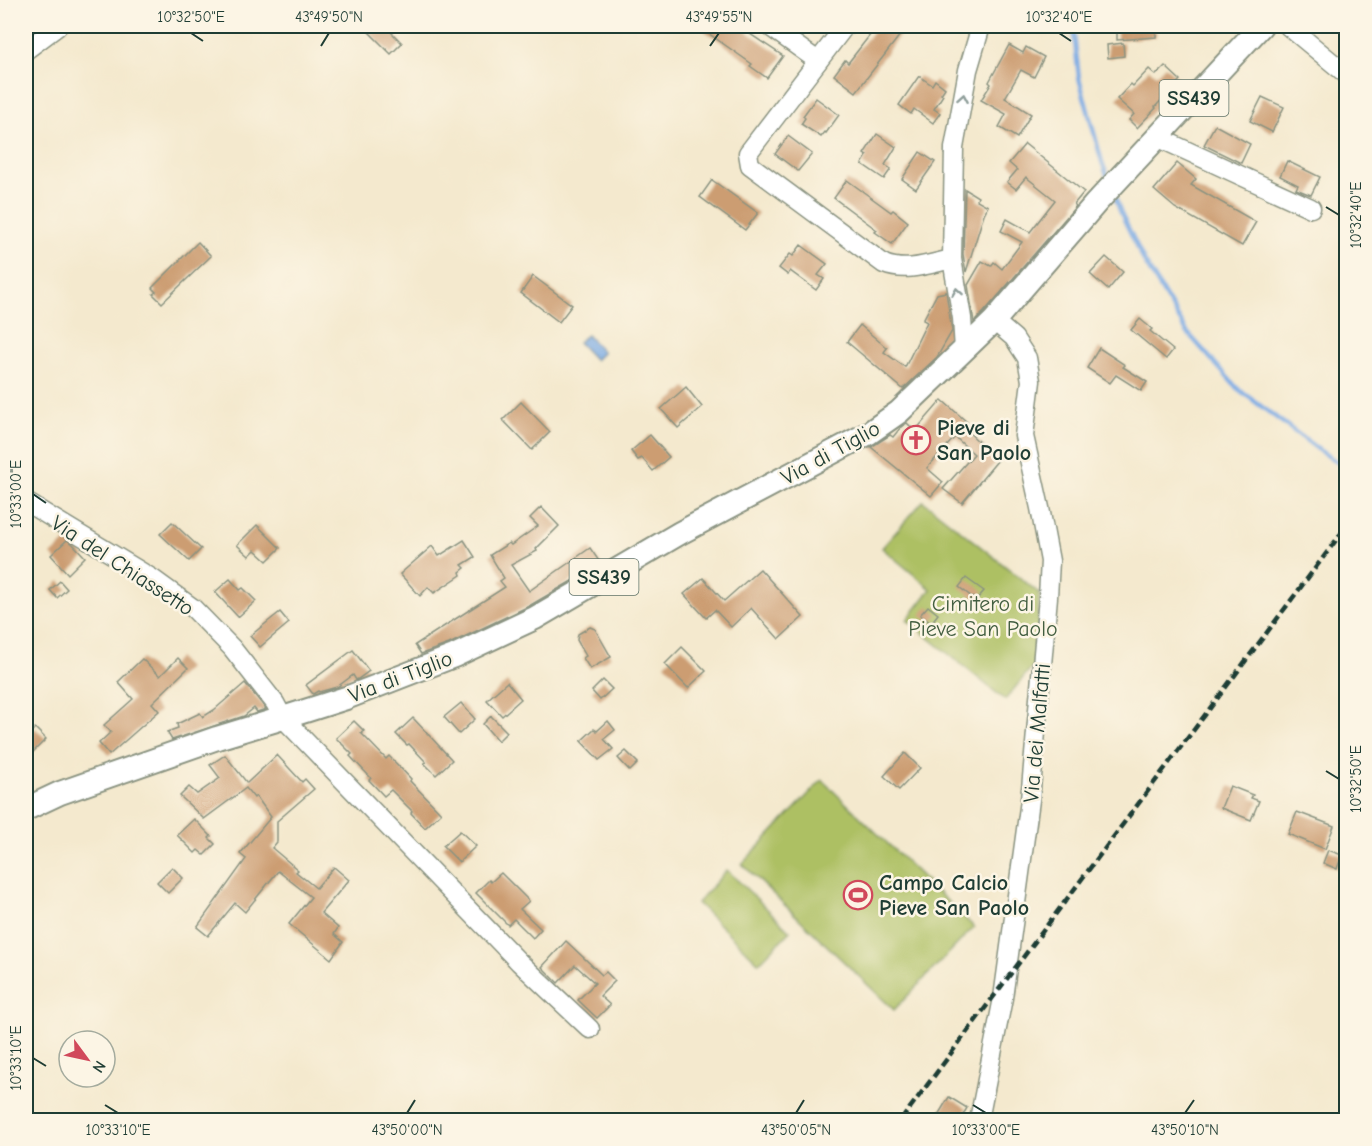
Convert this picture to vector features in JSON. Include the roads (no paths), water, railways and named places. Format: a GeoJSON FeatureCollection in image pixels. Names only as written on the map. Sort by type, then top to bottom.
{"type":"FeatureCollection","features":[{"type":"Feature","properties":{"kind":"main road","name":"Via di Tiglio"},"geometry":{"type":"LineString","coordinates":[[26,809],[60,794],[229,734],[346,698],[453,656],[535,618],[680,533],[869,433],[899,412],[994,321],[1096,203],[1261,26]]}},
{"type":"Feature","properties":{"kind":"street"},"geometry":{"type":"LineString","coordinates":[[26,50],[58,26]]}},
{"type":"Feature","properties":{"kind":"street"},"geometry":{"type":"LineString","coordinates":[[769,26],[818,61]]}},
{"type":"Feature","properties":{"kind":"street"},"geometry":{"type":"LineString","coordinates":[[845,26],[748,153],[750,165],[884,264],[894,268],[908,269],[952,259]]}},
{"type":"Feature","properties":{"kind":"street"},"geometry":{"type":"LineString","coordinates":[[1288,26],[1347,74]]}},
{"type":"Feature","properties":{"kind":"street"},"geometry":{"type":"LineString","coordinates":[[964,350],[962,318],[952,259],[954,148],[974,27]]}},
{"type":"Feature","properties":{"kind":"street"},"geometry":{"type":"LineString","coordinates":[[1157,137],[1311,208]]}},
{"type":"Feature","properties":{"kind":"street","name":"Via dei Malfatti"},"geometry":{"type":"LineString","coordinates":[[979,1120],[1003,998],[1030,800],[1050,561],[1024,436],[1031,381],[1027,358],[1014,338],[994,321]]}},
{"type":"Feature","properties":{"kind":"street","name":"Via del Chiassetto"},"geometry":{"type":"LineString","coordinates":[[26,502],[153,579],[193,608],[232,648],[284,718]]}},
{"type":"Feature","properties":{"kind":"street"},"geometry":{"type":"LineString","coordinates":[[284,718],[519,962],[590,1029]]}},
{"type":"Feature","properties":{"kind":"water"},"geometry":{"type":"Polygon","coordinates":[[[587,335],[603,352],[595,360],[578,342],[587,335]]]}},
{"type":"Feature","properties":{"kind":"waterway"},"geometry":{"type":"LineString","coordinates":[[1073,26],[1079,78],[1108,178]]}},
{"type":"Feature","properties":{"kind":"waterway"},"geometry":{"type":"LineString","coordinates":[[1114,195],[1144,261],[1187,332],[1237,388],[1346,468]]}},
{"type":"Feature","properties":{"kind":"railway"},"geometry":{"type":"LineString","coordinates":[[901,1120],[1346,527]]}},
{"type":"Feature","properties":{"kind":"place","name":"Pieve di San Paolo"},"geometry":{"type":"Point","coordinates":[916,440]}},
{"type":"Feature","properties":{"kind":"place","name":"Campo Calcio Pieve San Paolo"},"geometry":{"type":"Point","coordinates":[858,895]}},
{"type":"Feature","properties":{"kind":"park label","name":"Cimitero di Pieve San Paolo"},"geometry":{"type":"Point","coordinates":[983,616]}}]}
